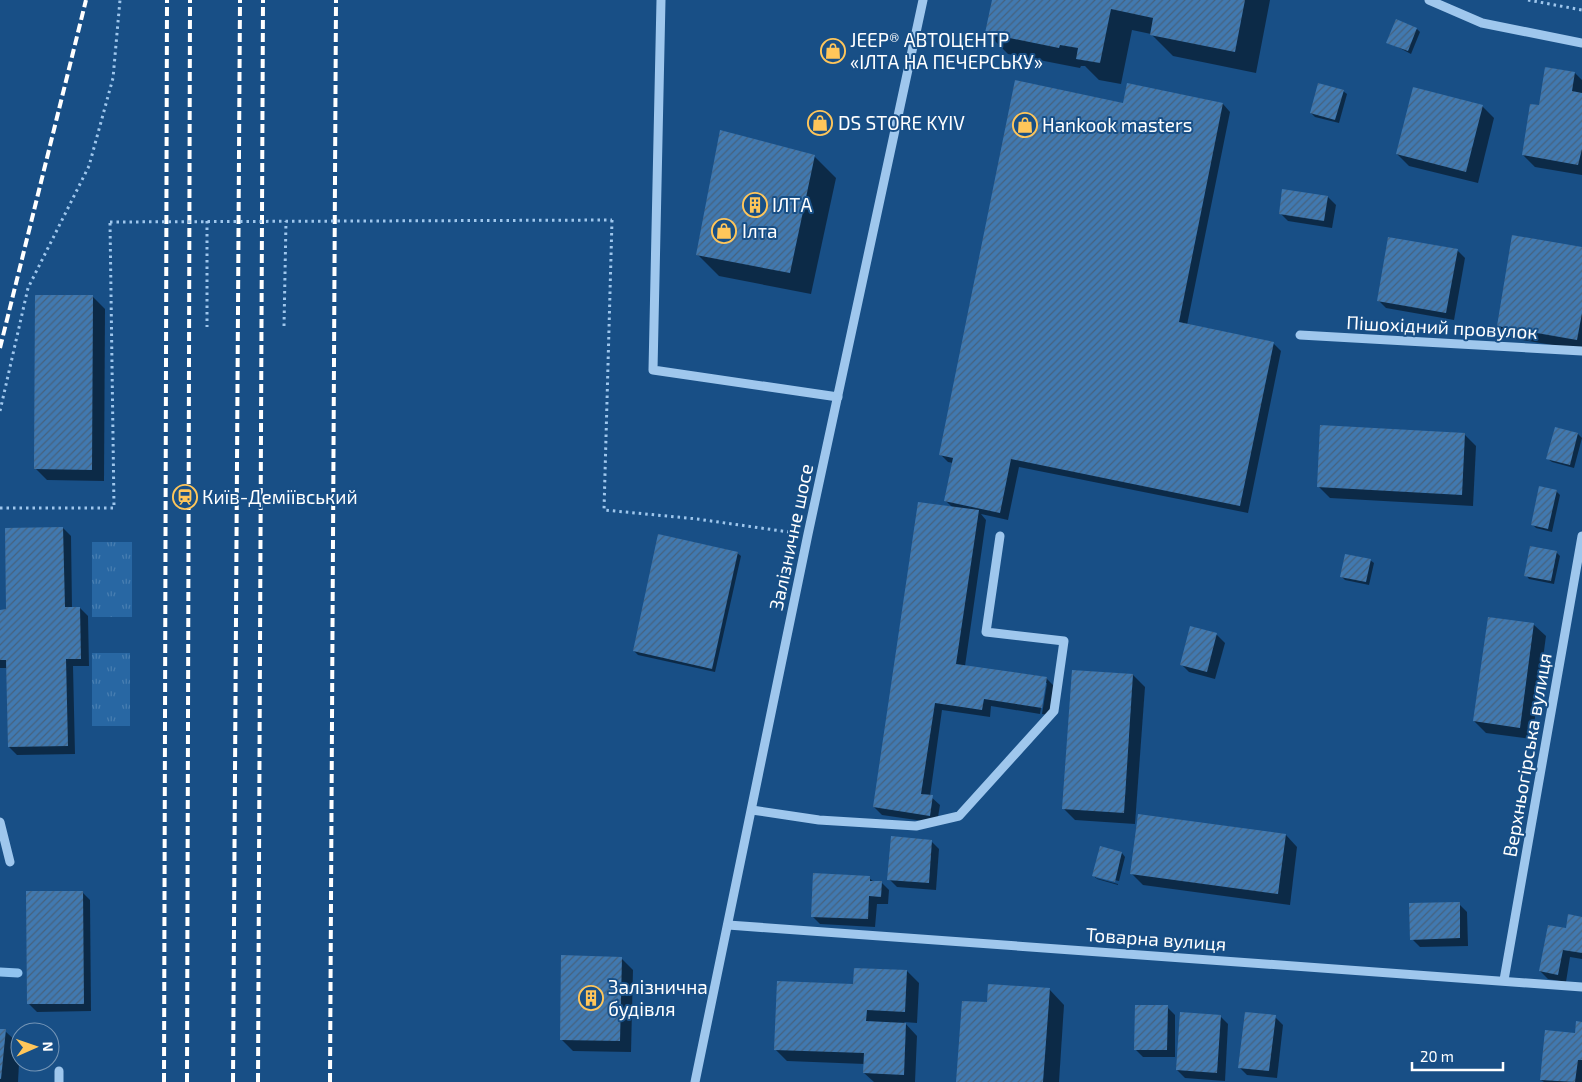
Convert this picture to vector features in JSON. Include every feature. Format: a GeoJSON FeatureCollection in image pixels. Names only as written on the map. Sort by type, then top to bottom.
{"type":"FeatureCollection","features":[{"type":"Feature","properties":{"kind":"street"},"geometry":{"type":"LineString","coordinates":[[661,0],[653,370],[838,397]]}},
{"type":"Feature","properties":{"kind":"street","name":"Залізничне шосе"},"geometry":{"type":"LineString","coordinates":[[695,1082],[808,534],[923,0]]}},
{"type":"Feature","properties":{"kind":"street"},"geometry":{"type":"LineString","coordinates":[[1429,0],[1482,23],[1582,43]]}},
{"type":"Feature","properties":{"kind":"street","name":"Пішохідний провулок"},"geometry":{"type":"LineString","coordinates":[[1300,335],[1582,351]]}},
{"type":"Feature","properties":{"kind":"street"},"geometry":{"type":"LineString","coordinates":[[752,810],[819,820],[916,826],[959,816],[1054,711],[1064,641],[986,632],[1000,536]]}},
{"type":"Feature","properties":{"kind":"street","name":"Верхньогірська вулиця"},"geometry":{"type":"LineString","coordinates":[[1504,980],[1582,536]]}},
{"type":"Feature","properties":{"kind":"street"},"geometry":{"type":"LineString","coordinates":[[0,822],[10,862]]}},
{"type":"Feature","properties":{"kind":"street","name":"Товарна вулиця"},"geometry":{"type":"LineString","coordinates":[[728,925],[1582,987]]}},
{"type":"Feature","properties":{"kind":"path"},"geometry":{"type":"LineString","coordinates":[[0,412],[28,288],[89,166],[114,78],[120,0]]}},
{"type":"Feature","properties":{"kind":"path"},"geometry":{"type":"LineString","coordinates":[[1528,0],[1582,10]]}},
{"type":"Feature","properties":{"kind":"path"},"geometry":{"type":"LineString","coordinates":[[0,508],[114,508],[110,222],[612,220],[604,510],[697,519],[808,534]]}},
{"type":"Feature","properties":{"kind":"path"},"geometry":{"type":"LineString","coordinates":[[207,221],[207,327]]}},
{"type":"Feature","properties":{"kind":"path"},"geometry":{"type":"LineString","coordinates":[[284,326],[286,221]]}},
{"type":"Feature","properties":{"kind":"green space"},"geometry":{"type":"Polygon","coordinates":[[[92,542],[132,542],[132,617],[92,617],[92,542]]]}},
{"type":"Feature","properties":{"kind":"green space"},"geometry":{"type":"Polygon","coordinates":[[[92,653],[130,653],[130,726],[92,726],[92,653]]]}},
{"type":"Feature","properties":{"kind":"building"},"geometry":{"type":"Polygon","coordinates":[[[992,0],[1245,0],[1235,52],[1150,35],[1153,18],[1111,9],[1100,63],[1076,59],[1078,48],[1060,45],[1059,48],[985,33],[992,0]]]}},
{"type":"Feature","properties":{"kind":"building"},"geometry":{"type":"Polygon","coordinates":[[[1396,19],[1417,28],[1408,51],[1386,43],[1396,19]]]}},
{"type":"Feature","properties":{"kind":"building"},"geometry":{"type":"Polygon","coordinates":[[[1545,67],[1575,72],[1572,91],[1582,93],[1582,149],[1578,165],[1522,155],[1530,104],[1539,105],[1545,67]]]}},
{"type":"Feature","properties":{"kind":"building"},"geometry":{"type":"Polygon","coordinates":[[[1015,80],[1123,103],[1127,83],[1223,103],[1179,322],[1274,342],[1240,506],[1011,459],[1000,513],[944,501],[953,458],[939,455],[1015,80]]]}},
{"type":"Feature","properties":{"kind":"building"},"geometry":{"type":"Polygon","coordinates":[[[1318,83],[1344,90],[1335,120],[1310,113],[1318,83]]]}},
{"type":"Feature","properties":{"kind":"building"},"geometry":{"type":"Polygon","coordinates":[[[1413,87],[1483,105],[1466,172],[1396,154],[1413,87]]]}},
{"type":"Feature","properties":{"kind":"building","name":"ІЛТА"},"geometry":{"type":"Polygon","coordinates":[[[720,130],[815,155],[790,273],[696,255],[720,130]]]}},
{"type":"Feature","properties":{"kind":"building"},"geometry":{"type":"Polygon","coordinates":[[[1282,189],[1328,196],[1324,221],[1279,214],[1282,189]]]}},
{"type":"Feature","properties":{"kind":"building"},"geometry":{"type":"Polygon","coordinates":[[[1512,235],[1582,247],[1582,313],[1577,340],[1497,326],[1512,235]]]}},
{"type":"Feature","properties":{"kind":"building"},"geometry":{"type":"Polygon","coordinates":[[[1388,237],[1458,249],[1446,313],[1377,301],[1388,237]]]}},
{"type":"Feature","properties":{"kind":"building"},"geometry":{"type":"Polygon","coordinates":[[[35,295],[93,295],[92,470],[34,469],[35,295]]]}},
{"type":"Feature","properties":{"kind":"building"},"geometry":{"type":"Polygon","coordinates":[[[1320,425],[1465,433],[1462,495],[1317,487],[1320,425]]]}},
{"type":"Feature","properties":{"kind":"building"},"geometry":{"type":"Polygon","coordinates":[[[1555,427],[1578,433],[1570,465],[1546,459],[1555,427]]]}},
{"type":"Feature","properties":{"kind":"building"},"geometry":{"type":"Polygon","coordinates":[[[1539,486],[1557,490],[1548,529],[1531,525],[1539,486]]]}},
{"type":"Feature","properties":{"kind":"building"},"geometry":{"type":"Polygon","coordinates":[[[918,502],[979,510],[956,664],[1047,677],[1042,708],[984,699],[982,710],[935,703],[921,794],[933,795],[930,816],[873,807],[918,502]]]}},
{"type":"Feature","properties":{"kind":"building"},"geometry":{"type":"Polygon","coordinates":[[[63,527],[65,607],[80,607],[81,659],[66,659],[68,746],[8,747],[6,660],[0,660],[0,610],[6,609],[5,528],[63,527]]]}},
{"type":"Feature","properties":{"kind":"building"},"geometry":{"type":"Polygon","coordinates":[[[658,534],[738,552],[712,669],[633,651],[658,534]]]}},
{"type":"Feature","properties":{"kind":"building"},"geometry":{"type":"Polygon","coordinates":[[[1530,546],[1557,551],[1551,581],[1524,576],[1530,546]]]}},
{"type":"Feature","properties":{"kind":"building"},"geometry":{"type":"Polygon","coordinates":[[[1345,554],[1371,559],[1366,582],[1340,577],[1345,554]]]}},
{"type":"Feature","properties":{"kind":"building"},"geometry":{"type":"Polygon","coordinates":[[[1488,617],[1534,623],[1520,728],[1473,721],[1488,617]]]}},
{"type":"Feature","properties":{"kind":"building"},"geometry":{"type":"Polygon","coordinates":[[[1190,626],[1217,633],[1207,672],[1180,665],[1190,626]]]}},
{"type":"Feature","properties":{"kind":"building"},"geometry":{"type":"Polygon","coordinates":[[[1072,670],[1133,674],[1124,813],[1062,809],[1072,670]]]}},
{"type":"Feature","properties":{"kind":"building"},"geometry":{"type":"Polygon","coordinates":[[[1138,814],[1286,834],[1278,894],[1130,874],[1138,814]]]}},
{"type":"Feature","properties":{"kind":"building"},"geometry":{"type":"Polygon","coordinates":[[[891,836],[932,840],[929,883],[887,880],[891,836]]]}},
{"type":"Feature","properties":{"kind":"building"},"geometry":{"type":"Polygon","coordinates":[[[1100,846],[1122,852],[1115,882],[1092,876],[1100,846]]]}},
{"type":"Feature","properties":{"kind":"building"},"geometry":{"type":"Polygon","coordinates":[[[813,873],[870,876],[870,881],[882,881],[881,897],[869,896],[868,919],[811,917],[813,873]]]}},
{"type":"Feature","properties":{"kind":"building"},"geometry":{"type":"Polygon","coordinates":[[[26,891],[83,891],[84,1004],[27,1004],[26,891]]]}},
{"type":"Feature","properties":{"kind":"building"},"geometry":{"type":"Polygon","coordinates":[[[1460,902],[1460,938],[1410,940],[1409,903],[1460,902]]]}},
{"type":"Feature","properties":{"kind":"building"},"geometry":{"type":"Polygon","coordinates":[[[1568,914],[1582,917],[1582,953],[1563,950],[1558,975],[1539,971],[1548,925],[1566,928],[1568,914]]]}},
{"type":"Feature","properties":{"kind":"building","name":"Залізнична будівля"},"geometry":{"type":"Polygon","coordinates":[[[561,955],[622,957],[620,1041],[560,1040],[561,955]]]}},
{"type":"Feature","properties":{"kind":"building"},"geometry":{"type":"Polygon","coordinates":[[[854,968],[907,970],[905,1012],[867,1010],[866,1021],[906,1023],[904,1075],[863,1073],[864,1053],[774,1050],[777,981],[853,984],[854,968]]]}},
{"type":"Feature","properties":{"kind":"building"},"geometry":{"type":"Polygon","coordinates":[[[988,984],[1050,988],[1043,1082],[956,1082],[962,1001],[987,1002],[988,984]]]}},
{"type":"Feature","properties":{"kind":"building"},"geometry":{"type":"Polygon","coordinates":[[[1135,1005],[1168,1005],[1167,1050],[1134,1050],[1135,1005]]]}},
{"type":"Feature","properties":{"kind":"building"},"geometry":{"type":"Polygon","coordinates":[[[1180,1012],[1221,1015],[1217,1073],[1176,1070],[1180,1012]]]}},
{"type":"Feature","properties":{"kind":"building"},"geometry":{"type":"Polygon","coordinates":[[[1245,1012],[1276,1015],[1269,1071],[1238,1068],[1245,1012]]]}},
{"type":"Feature","properties":{"kind":"building"},"geometry":{"type":"Polygon","coordinates":[[[1576,1021],[1582,1022],[1582,1060],[1578,1060],[1575,1082],[1540,1080],[1545,1030],[1575,1033],[1576,1021]]]}},
{"type":"Feature","properties":{"kind":"building"},"geometry":{"type":"Polygon","coordinates":[[[0,1029],[6,1029],[1,1079],[0,1079],[0,1029]]]}},
{"type":"Feature","properties":{"kind":"waterway"},"geometry":{"type":"LineString","coordinates":[[0,972],[18,973]]}},
{"type":"Feature","properties":{"kind":"railway"},"geometry":{"type":"LineString","coordinates":[[0,348],[86,0]]}},
{"type":"Feature","properties":{"kind":"railway"},"geometry":{"type":"LineString","coordinates":[[164,1082],[167,0]]}},
{"type":"Feature","properties":{"kind":"railway"},"geometry":{"type":"LineString","coordinates":[[187,1082],[190,0]]}},
{"type":"Feature","properties":{"kind":"railway"},"geometry":{"type":"LineString","coordinates":[[233,1082],[240,0]]}},
{"type":"Feature","properties":{"kind":"railway"},"geometry":{"type":"LineString","coordinates":[[258,1082],[263,0]]}},
{"type":"Feature","properties":{"kind":"railway"},"geometry":{"type":"LineString","coordinates":[[330,1082],[336,0]]}},
{"type":"Feature","properties":{"kind":"place","name":"JEEP® АВТОЦЕНТР «ІЛТА НА ПЕЧЕРСЬКУ»"},"geometry":{"type":"Point","coordinates":[833,51]}},
{"type":"Feature","properties":{"kind":"place","name":"DS STORE KYIV"},"geometry":{"type":"Point","coordinates":[820,123]}},
{"type":"Feature","properties":{"kind":"place","name":"Hankook masters"},"geometry":{"type":"Point","coordinates":[1025,125]}},
{"type":"Feature","properties":{"kind":"place","name":"ІЛТА"},"geometry":{"type":"Point","coordinates":[755,205]}},
{"type":"Feature","properties":{"kind":"place","name":"Ілта"},"geometry":{"type":"Point","coordinates":[724,231]}},
{"type":"Feature","properties":{"kind":"place","name":"Київ-Деміївський"},"geometry":{"type":"Point","coordinates":[185,497]}},
{"type":"Feature","properties":{"kind":"place","name":"Залізнична будівля"},"geometry":{"type":"Point","coordinates":[591,998]}}]}
